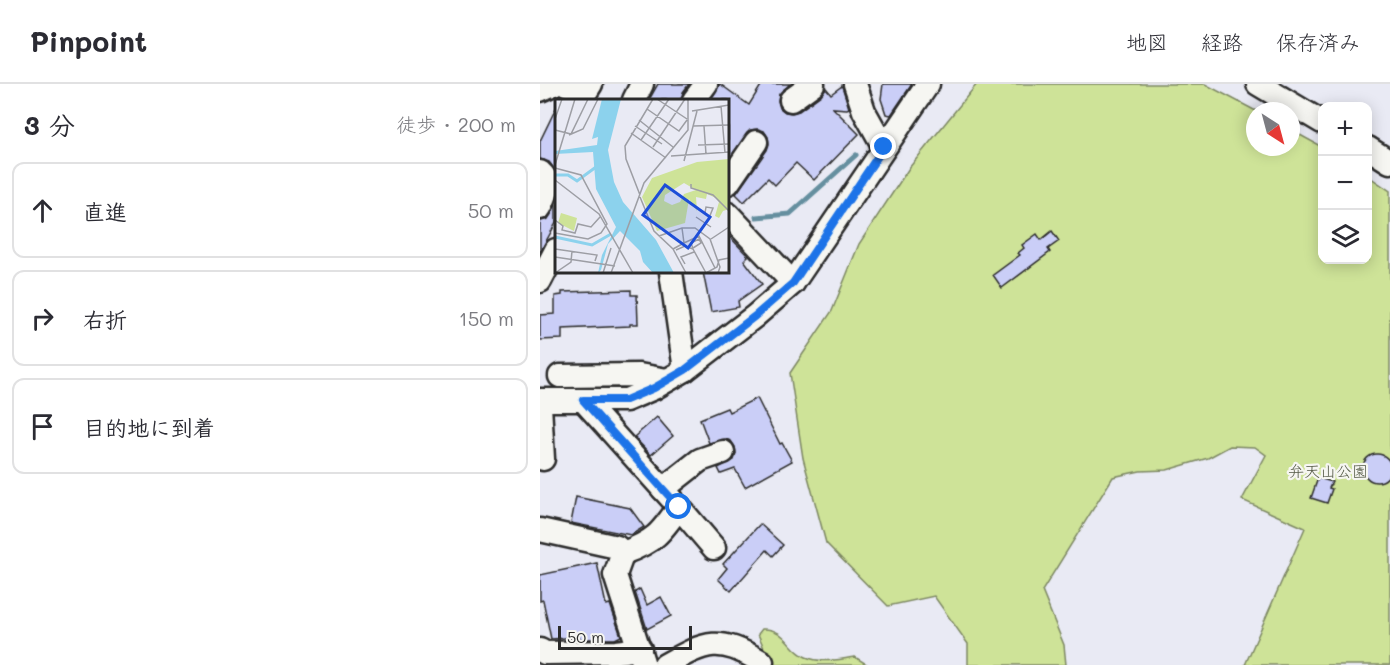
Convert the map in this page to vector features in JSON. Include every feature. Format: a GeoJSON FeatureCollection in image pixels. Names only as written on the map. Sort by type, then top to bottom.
{"type":"FeatureCollection","features":[{"type":"Feature","properties":{"kind":"street"},"geometry":{"type":"LineString","coordinates":[[540,90],[554,84]]}},
{"type":"Feature","properties":{"kind":"street"},"geometry":{"type":"LineString","coordinates":[[566,84],[586,92],[591,84]]}},
{"type":"Feature","properties":{"kind":"street"},"geometry":{"type":"LineString","coordinates":[[634,99],[642,84]]}},
{"type":"Feature","properties":{"kind":"street"},"geometry":{"type":"LineString","coordinates":[[695,99],[706,84]]}},
{"type":"Feature","properties":{"kind":"street"},"geometry":{"type":"LineString","coordinates":[[791,100],[813,84]]}},
{"type":"Feature","properties":{"kind":"street"},"geometry":{"type":"LineString","coordinates":[[855,84],[864,111],[884,147]]}},
{"type":"Feature","properties":{"kind":"street"},"geometry":{"type":"LineString","coordinates":[[540,400],[626,400],[676,375],[755,316],[793,283],[928,84]]}},
{"type":"Feature","properties":{"kind":"street"},"geometry":{"type":"LineString","coordinates":[[1258,84],[1318,119]]}},
{"type":"Feature","properties":{"kind":"street"},"geometry":{"type":"LineString","coordinates":[[729,182],[756,142]]}},
{"type":"Feature","properties":{"kind":"street"},"geometry":{"type":"LineString","coordinates":[[1372,151],[1390,162]]}},
{"type":"Feature","properties":{"kind":"street"},"geometry":{"type":"LineString","coordinates":[[540,172],[547,181],[548,190],[540,207]]}},
{"type":"Feature","properties":{"kind":"street"},"geometry":{"type":"LineString","coordinates":[[729,215],[793,283]]}},
{"type":"Feature","properties":{"kind":"street"},"geometry":{"type":"LineString","coordinates":[[540,281],[555,252]]}},
{"type":"Feature","properties":{"kind":"street"},"geometry":{"type":"LineString","coordinates":[[671,273],[676,375]]}},
{"type":"Feature","properties":{"kind":"street"},"geometry":{"type":"LineString","coordinates":[[560,376],[676,375]]}},
{"type":"Feature","properties":{"kind":"street"},"geometry":{"type":"LineString","coordinates":[[583,400],[714,548]]}},
{"type":"Feature","properties":{"kind":"street"},"geometry":{"type":"LineString","coordinates":[[540,405],[543,459]]}},
{"type":"Feature","properties":{"kind":"street"},"geometry":{"type":"LineString","coordinates":[[663,489],[700,460],[723,452]]}},
{"type":"Feature","properties":{"kind":"street"},"geometry":{"type":"LineString","coordinates":[[623,553],[640,547],[660,534],[679,507]]}},
{"type":"Feature","properties":{"kind":"street"},"geometry":{"type":"LineString","coordinates":[[540,530],[617,547],[623,553]]}},
{"type":"Feature","properties":{"kind":"street"},"geometry":{"type":"LineString","coordinates":[[544,656],[616,652],[642,657],[615,575],[623,553]]}},
{"type":"Feature","properties":{"kind":"street"},"geometry":{"type":"LineString","coordinates":[[665,665],[695,648],[725,644],[762,662]]}},
{"type":"Feature","properties":{"kind":"green space","name":"弁天山公園"},"geometry":{"type":"Polygon","coordinates":[[[977,84],[1205,84],[1246,106],[1246,156],[1300,156],[1300,135],[1318,145],[1318,264],[1372,264],[1372,179],[1390,191],[1390,665],[1245,665],[1305,528],[1242,500],[1266,455],[1255,447],[1230,446],[1208,458],[1167,470],[1140,471],[1113,477],[1042,591],[1064,645],[1066,665],[968,665],[968,644],[934,596],[888,606],[826,543],[803,458],[790,373],[832,311],[859,244],[909,168],[977,84]]]}},
{"type":"Feature","properties":{"kind":"green space"},"geometry":{"type":"Polygon","coordinates":[[[762,629],[782,635],[806,657],[830,660],[855,657],[868,665],[774,665],[758,634],[762,629]]]}},
{"type":"Feature","properties":{"kind":"building"},"geometry":{"type":"Polygon","coordinates":[[[658,84],[689,84],[681,99],[650,99],[658,84]]]}},
{"type":"Feature","properties":{"kind":"building"},"geometry":{"type":"Polygon","coordinates":[[[720,84],[749,105],[762,84],[790,84],[779,94],[778,101],[780,108],[792,113],[799,111],[821,95],[826,88],[831,94],[842,86],[849,108],[833,108],[859,134],[814,180],[796,163],[775,185],[768,178],[744,202],[736,194],[767,150],[768,137],[764,131],[750,130],[729,159],[729,99],[712,99],[720,84]]]}},
{"type":"Feature","properties":{"kind":"building"},"geometry":{"type":"Polygon","coordinates":[[[883,84],[912,84],[891,115],[886,114],[881,99],[883,84]]]}},
{"type":"Feature","properties":{"kind":"building"},"geometry":{"type":"Polygon","coordinates":[[[555,110],[555,170],[549,162],[540,159],[540,141],[555,110]]]}},
{"type":"Feature","properties":{"kind":"building"},"geometry":{"type":"Polygon","coordinates":[[[555,206],[555,225],[540,252],[540,221],[548,219],[555,206]]]}},
{"type":"Feature","properties":{"kind":"building"},"geometry":{"type":"Polygon","coordinates":[[[1052,231],[1059,241],[1048,249],[1050,252],[1002,288],[993,275],[1020,255],[1018,253],[1024,248],[1022,245],[1037,234],[1041,240],[1052,231]]]}},
{"type":"Feature","properties":{"kind":"building"},"geometry":{"type":"Polygon","coordinates":[[[729,236],[748,256],[744,260],[762,284],[738,301],[739,307],[711,312],[703,273],[729,273],[729,236]]]}},
{"type":"Feature","properties":{"kind":"building"},"geometry":{"type":"Polygon","coordinates":[[[631,290],[631,295],[637,295],[638,324],[562,329],[562,339],[540,340],[540,315],[555,314],[555,296],[562,295],[562,292],[631,290]]]}},
{"type":"Feature","properties":{"kind":"building"},"geometry":{"type":"Polygon","coordinates":[[[757,398],[780,444],[782,443],[792,461],[745,487],[735,469],[721,474],[718,468],[734,460],[735,447],[731,441],[725,439],[709,443],[700,419],[727,408],[729,412],[757,398]]]}},
{"type":"Feature","properties":{"kind":"building"},"geometry":{"type":"Polygon","coordinates":[[[657,417],[673,436],[651,455],[634,437],[657,417]]]}},
{"type":"Feature","properties":{"kind":"building"},"geometry":{"type":"Polygon","coordinates":[[[1377,454],[1387,458],[1391,468],[1387,478],[1377,482],[1367,478],[1363,468],[1367,458],[1377,454]]]}},
{"type":"Feature","properties":{"kind":"building"},"geometry":{"type":"Polygon","coordinates":[[[1318,478],[1332,482],[1327,503],[1311,498],[1318,478]]]}},
{"type":"Feature","properties":{"kind":"building"},"geometry":{"type":"Polygon","coordinates":[[[576,497],[630,508],[644,527],[631,535],[571,523],[576,497]]]}},
{"type":"Feature","properties":{"kind":"building"},"geometry":{"type":"Polygon","coordinates":[[[760,524],[783,545],[773,556],[767,550],[731,591],[718,579],[727,568],[723,564],[760,524]]]}},
{"type":"Feature","properties":{"kind":"building"},"geometry":{"type":"Polygon","coordinates":[[[597,563],[606,605],[610,604],[621,636],[615,639],[580,639],[579,637],[551,639],[543,600],[540,601],[540,575],[597,563]]]}},
{"type":"Feature","properties":{"kind":"building"},"geometry":{"type":"Polygon","coordinates":[[[640,589],[647,605],[661,597],[671,616],[647,629],[635,592],[640,589]]]}},
{"type":"Feature","properties":{"kind":"waterway"},"geometry":{"type":"LineString","coordinates":[[756,217],[790,214],[856,155]]}},
{"type":"Feature","properties":{"kind":"route"},"geometry":{"type":"LineString","coordinates":[[679,507],[583,400],[626,400],[654,388],[685,370],[755,316],[793,283],[884,147]]}}]}
